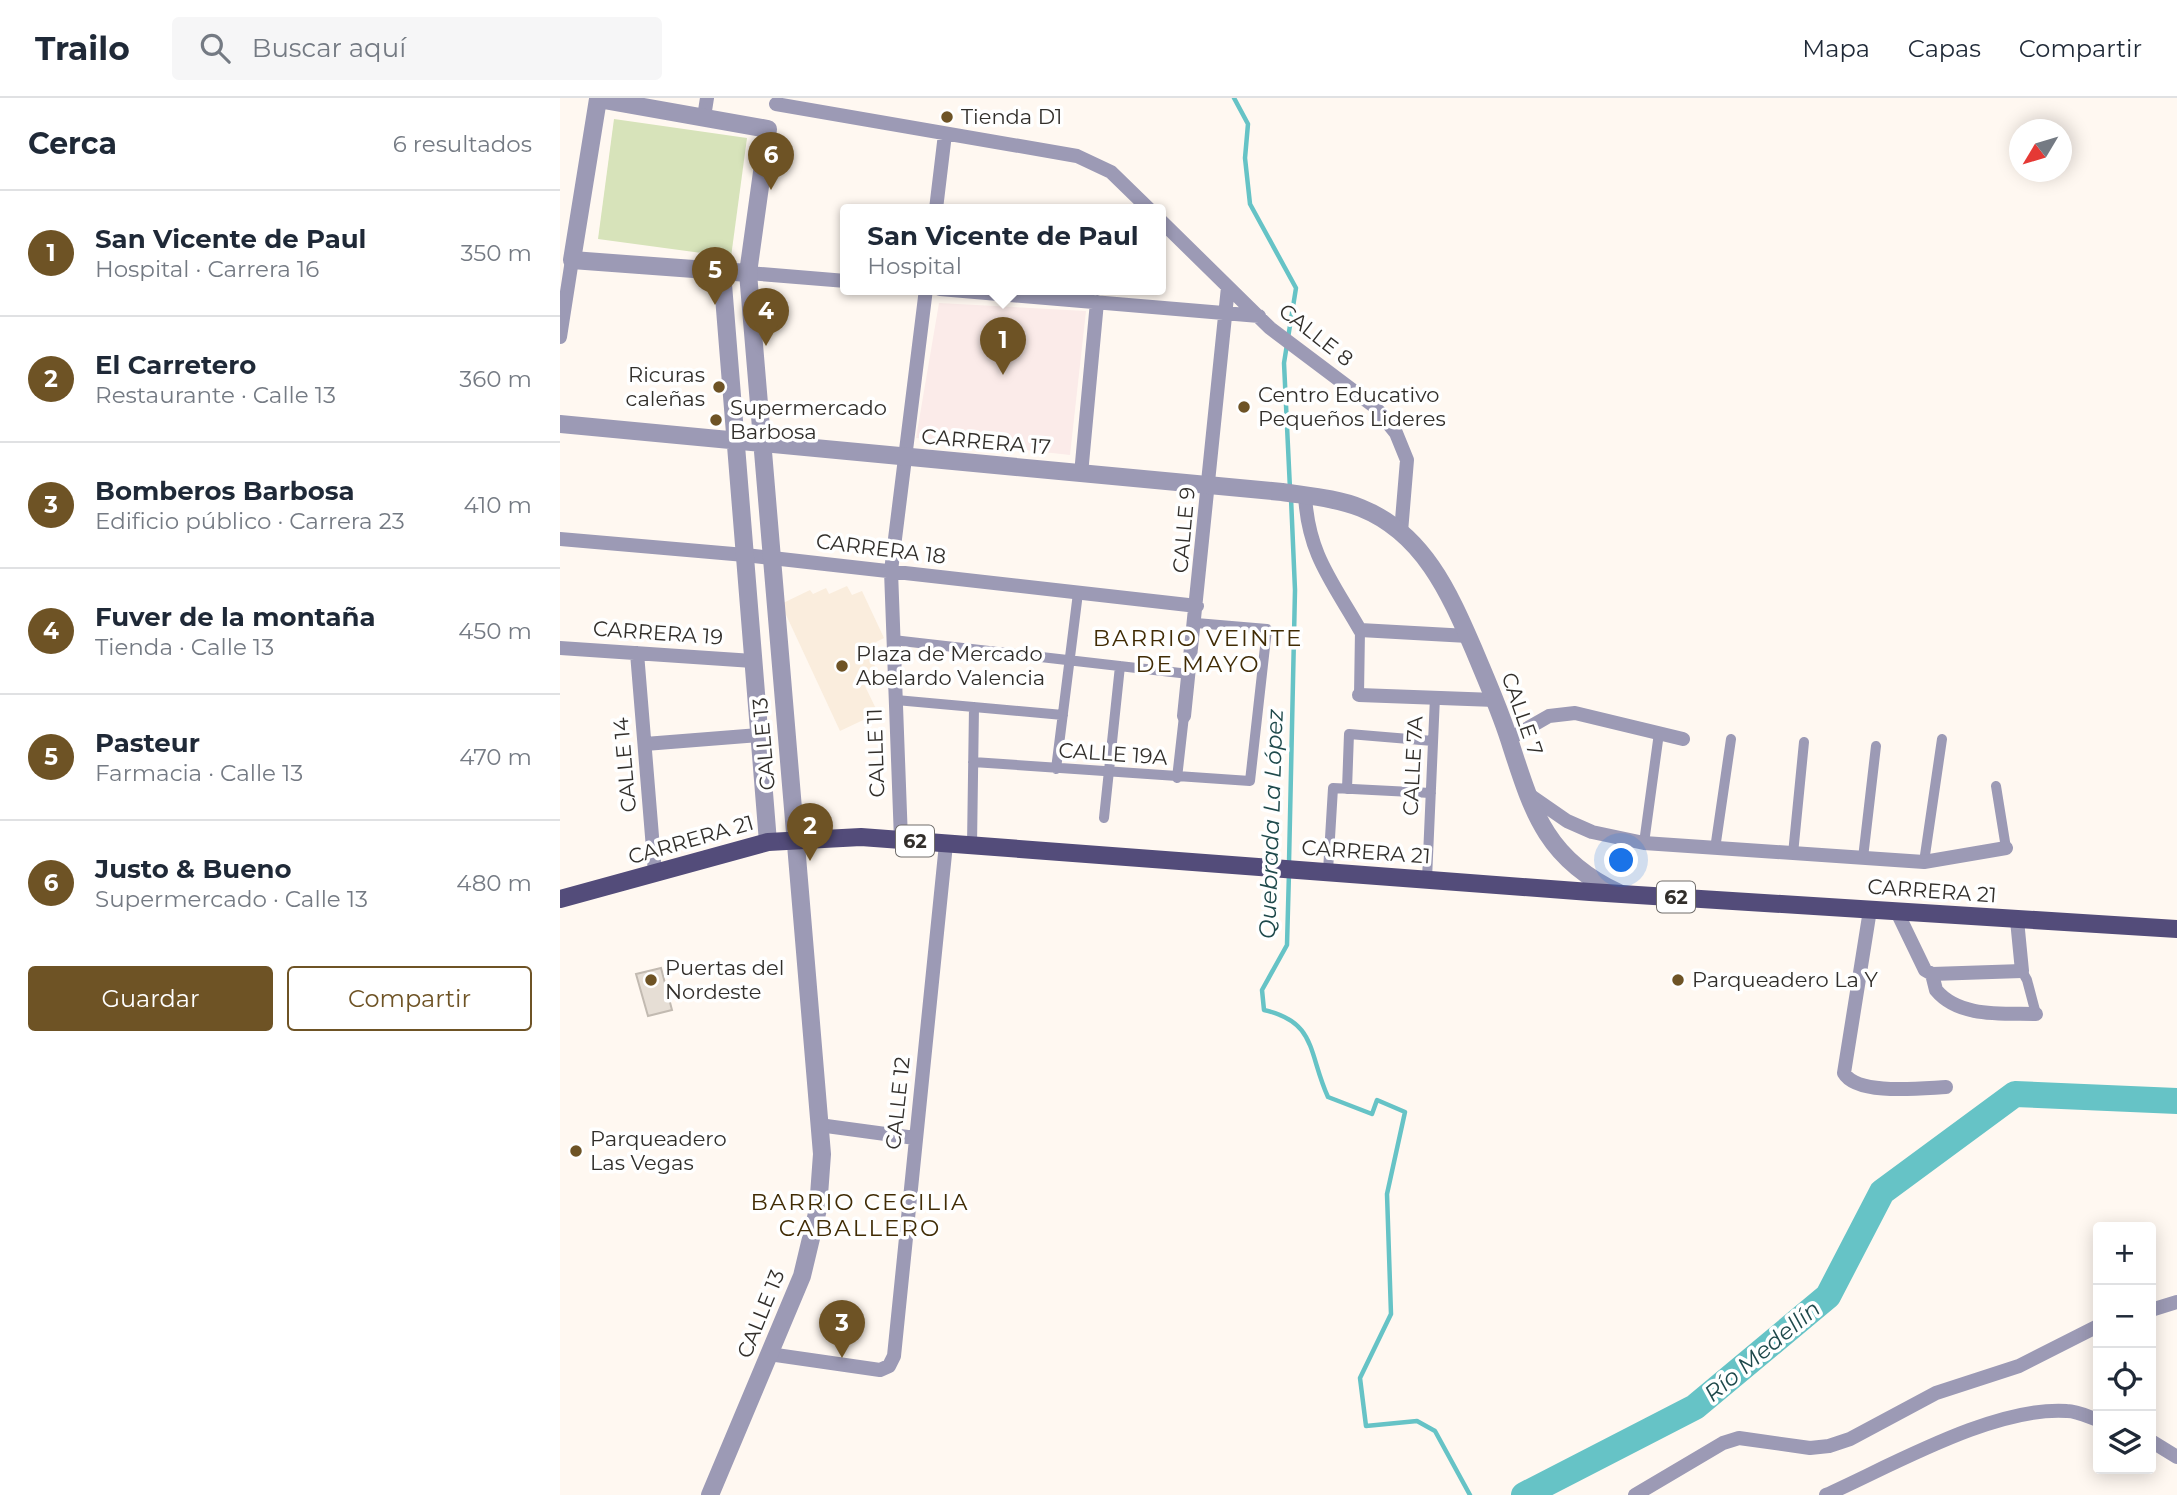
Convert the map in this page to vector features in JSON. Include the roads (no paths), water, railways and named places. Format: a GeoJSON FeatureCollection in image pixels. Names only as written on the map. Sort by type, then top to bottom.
{"type":"FeatureCollection","features":[{"type":"Feature","properties":{"kind":"main road","name":"CARRERA 21"},"geometry":{"type":"LineString","coordinates":[[560,899],[768,842],[795,838],[901,840],[1619,893],[2177,929]]}},
{"type":"Feature","properties":{"kind":"street"},"geometry":{"type":"LineString","coordinates":[[560,337],[566,260],[598,98],[768,129]]}},
{"type":"Feature","properties":{"kind":"street"},"geometry":{"type":"LineString","coordinates":[[704,117],[707,98]]}},
{"type":"Feature","properties":{"kind":"street"},"geometry":{"type":"LineString","coordinates":[[776,101],[1077,156],[1111,172],[1144,204]]}},
{"type":"Feature","properties":{"kind":"street","name":"CALLE 13"},"geometry":{"type":"LineString","coordinates":[[710,1495],[802,1276],[818,1209],[822,1154],[748,274],[768,129],[776,101]]}},
{"type":"Feature","properties":{"kind":"street"},"geometry":{"type":"LineString","coordinates":[[937,204],[945,134]]}},
{"type":"Feature","properties":{"kind":"street","name":"CALLE 8"},"geometry":{"type":"LineString","coordinates":[[1166,226],[1270,328],[1376,407],[1396,433],[1407,460],[1401,532]]}},
{"type":"Feature","properties":{"kind":"street"},"geometry":{"type":"LineString","coordinates":[[566,260],[840,281]]}},
{"type":"Feature","properties":{"kind":"street","name":"CALLE 13"},"geometry":{"type":"LineString","coordinates":[[722,272],[768,842]]}},
{"type":"Feature","properties":{"kind":"street","name":"CALLE 9"},"geometry":{"type":"LineString","coordinates":[[1177,778],[1198,606],[1228,287]]}},
{"type":"Feature","properties":{"kind":"street","name":"CALLE 11"},"geometry":{"type":"LineString","coordinates":[[901,840],[891,571],[925,295]]}},
{"type":"Feature","properties":{"kind":"street"},"geometry":{"type":"LineString","coordinates":[[1012,295],[1259,316]]}},
{"type":"Feature","properties":{"kind":"street"},"geometry":{"type":"LineString","coordinates":[[1081,474],[1097,302]]}},
{"type":"Feature","properties":{"kind":"street","name":"CARRERA 17"},"geometry":{"type":"LineString","coordinates":[[560,424],[1295,494],[1359,507],[1401,532]]}},
{"type":"Feature","properties":{"kind":"street"},"geometry":{"type":"LineString","coordinates":[[1295,494],[1314,549],[1360,630],[1359,695],[1495,700]]}},
{"type":"Feature","properties":{"kind":"street","name":"CALLE 7"},"geometry":{"type":"LineString","coordinates":[[1401,532],[1439,575],[1495,700],[1523,789],[1543,830],[1582,871],[1619,893]]}},
{"type":"Feature","properties":{"kind":"street","name":"CARRERA 18"},"geometry":{"type":"LineString","coordinates":[[560,539],[745,555],[1198,606]]}},
{"type":"Feature","properties":{"kind":"street"},"geometry":{"type":"LineString","coordinates":[[1056,769],[1078,593]]}},
{"type":"Feature","properties":{"kind":"street","name":"CALLE 19A"},"geometry":{"type":"LineString","coordinates":[[973,762],[1250,781],[1267,629],[1196,623]]}},
{"type":"Feature","properties":{"kind":"street"},"geometry":{"type":"LineString","coordinates":[[1360,630],[1468,636]]}},
{"type":"Feature","properties":{"kind":"street"},"geometry":{"type":"LineString","coordinates":[[893,640],[1189,674]]}},
{"type":"Feature","properties":{"kind":"street","name":"CARRERA 19"},"geometry":{"type":"LineString","coordinates":[[560,648],[753,661]]}},
{"type":"Feature","properties":{"kind":"street","name":"CALLE 14"},"geometry":{"type":"LineString","coordinates":[[637,653],[655,873]]}},
{"type":"Feature","properties":{"kind":"street"},"geometry":{"type":"LineString","coordinates":[[1104,818],[1120,666]]}},
{"type":"Feature","properties":{"kind":"street","name":"CALLE 7A"},"geometry":{"type":"LineString","coordinates":[[1427,879],[1436,698]]}},
{"type":"Feature","properties":{"kind":"street"},"geometry":{"type":"LineString","coordinates":[[896,700],[1063,715]]}},
{"type":"Feature","properties":{"kind":"street"},"geometry":{"type":"LineString","coordinates":[[972,846],[974,707]]}},
{"type":"Feature","properties":{"kind":"street"},"geometry":{"type":"LineString","coordinates":[[1509,739],[1549,716],[1575,713],[1683,739]]}},
{"type":"Feature","properties":{"kind":"street"},"geometry":{"type":"LineString","coordinates":[[1644,843],[1659,733]]}},
{"type":"Feature","properties":{"kind":"street"},"geometry":{"type":"LineString","coordinates":[[1347,789],[1349,734],[1433,741]]}},
{"type":"Feature","properties":{"kind":"street"},"geometry":{"type":"LineString","coordinates":[[645,744],[759,735]]}},
{"type":"Feature","properties":{"kind":"street"},"geometry":{"type":"LineString","coordinates":[[1714,849],[1731,739]]}},
{"type":"Feature","properties":{"kind":"street"},"geometry":{"type":"LineString","coordinates":[[1924,862],[1942,739]]}},
{"type":"Feature","properties":{"kind":"street"},"geometry":{"type":"LineString","coordinates":[[1793,854],[1804,742]]}},
{"type":"Feature","properties":{"kind":"street"},"geometry":{"type":"LineString","coordinates":[[1863,858],[1876,746]]}},
{"type":"Feature","properties":{"kind":"street"},"geometry":{"type":"LineString","coordinates":[[1523,789],[1544,807],[1592,832],[1644,843],[1924,862],[2006,848],[1996,786]]}},
{"type":"Feature","properties":{"kind":"street"},"geometry":{"type":"LineString","coordinates":[[1328,872],[1333,788],[1431,793]]}},
{"type":"Feature","properties":{"kind":"street","name":"CALLE 12"},"geometry":{"type":"LineString","coordinates":[[769,1354],[880,1370],[889,1366],[894,1356],[946,844]]}},
{"type":"Feature","properties":{"kind":"street"},"geometry":{"type":"LineString","coordinates":[[1870,910],[1844,1073],[1851,1080],[1878,1088],[1946,1087]]}},
{"type":"Feature","properties":{"kind":"street"},"geometry":{"type":"LineString","coordinates":[[1898,912],[1925,970],[1932,974],[2022,971]]}},
{"type":"Feature","properties":{"kind":"street"},"geometry":{"type":"LineString","coordinates":[[1932,974],[1936,990],[1956,1004],[1980,1013],[2036,1014],[2022,971],[2017,919]]}},
{"type":"Feature","properties":{"kind":"street"},"geometry":{"type":"LineString","coordinates":[[820,1125],[915,1138]]}},
{"type":"Feature","properties":{"kind":"street"},"geometry":{"type":"LineString","coordinates":[[2156,1308],[2177,1302]]}},
{"type":"Feature","properties":{"kind":"street"},"geometry":{"type":"LineString","coordinates":[[1635,1495],[1723,1443],[1739,1438],[1810,1448],[1850,1439],[1936,1394],[2019,1366],[2093,1329]]}},
{"type":"Feature","properties":{"kind":"street"},"geometry":{"type":"LineString","coordinates":[[1826,1495],[1974,1429],[2022,1414],[2068,1411],[2093,1418]]}},
{"type":"Feature","properties":{"kind":"street"},"geometry":{"type":"LineString","coordinates":[[2156,1444],[2177,1457]]}},
{"type":"Feature","properties":{"kind":"waterway","name":"Quebrada La López"},"geometry":{"type":"LineString","coordinates":[[1234,98],[1248,124],[1245,158],[1250,204],[1296,288],[1284,363],[1290,489]]}},
{"type":"Feature","properties":{"kind":"waterway","name":"Quebrada La López"},"geometry":{"type":"LineString","coordinates":[[1289,863],[1295,590],[1291,498]]}},
{"type":"Feature","properties":{"kind":"waterway","name":"Quebrada La López"},"geometry":{"type":"LineString","coordinates":[[1289,872],[1287,945],[1262,990],[1264,1010],[1294,1022],[1302,1031],[1313,1053],[1328,1097],[1372,1114],[1377,1100],[1405,1112],[1387,1194],[1391,1314],[1360,1378],[1366,1426],[1417,1421],[1435,1431],[1470,1495]]}},
{"type":"Feature","properties":{"kind":"waterway","name":"Río Medellín"},"geometry":{"type":"LineString","coordinates":[[1524,1495],[1695,1407],[1828,1296],[1882,1192],[2015,1094],[2177,1101]]}},
{"type":"Feature","properties":{"kind":"place","name":"Tienda D1"},"geometry":{"type":"Point","coordinates":[947,117]}},
{"type":"Feature","properties":{"kind":"place","name":"Justo & Bueno"},"geometry":{"type":"Point","coordinates":[771,190]}},
{"type":"Feature","properties":{"kind":"place","name":"Pasteur"},"geometry":{"type":"Point","coordinates":[715,305]}},
{"type":"Feature","properties":{"kind":"place","name":"Fuver de la montaña"},"geometry":{"type":"Point","coordinates":[766,346]}},
{"type":"Feature","properties":{"kind":"place","name":"San Vicente de Paul"},"geometry":{"type":"Point","coordinates":[1003,375]}},
{"type":"Feature","properties":{"kind":"place","name":"Ricuras caleñas"},"geometry":{"type":"Point","coordinates":[719,387]}},
{"type":"Feature","properties":{"kind":"place","name":"Centro Educativo Pequeños Lideres"},"geometry":{"type":"Point","coordinates":[1244,407]}},
{"type":"Feature","properties":{"kind":"place","name":"Supermercado Barbosa"},"geometry":{"type":"Point","coordinates":[716,420]}},
{"type":"Feature","properties":{"kind":"place","name":"Plaza de Mercado Abelardo Valencia"},"geometry":{"type":"Point","coordinates":[842,666]}},
{"type":"Feature","properties":{"kind":"place","name":"El Carretero"},"geometry":{"type":"Point","coordinates":[810,861]}},
{"type":"Feature","properties":{"kind":"place","name":"Puertas del Nordeste"},"geometry":{"type":"Point","coordinates":[651,980]}},
{"type":"Feature","properties":{"kind":"place","name":"Parqueadero La Y"},"geometry":{"type":"Point","coordinates":[1678,980]}},
{"type":"Feature","properties":{"kind":"place","name":"Parqueadero Las Vegas"},"geometry":{"type":"Point","coordinates":[576,1151]}},
{"type":"Feature","properties":{"kind":"place","name":"Bomberos Barbosa"},"geometry":{"type":"Point","coordinates":[842,1358]}},
{"type":"Feature","properties":{"kind":"district","name":"BARRIO VEINTE DE MAYO"},"geometry":{"type":"Point","coordinates":[1198,651]}},
{"type":"Feature","properties":{"kind":"district","name":"BARRIO CECILIA CABALLERO"},"geometry":{"type":"Point","coordinates":[860,1215]}}]}
